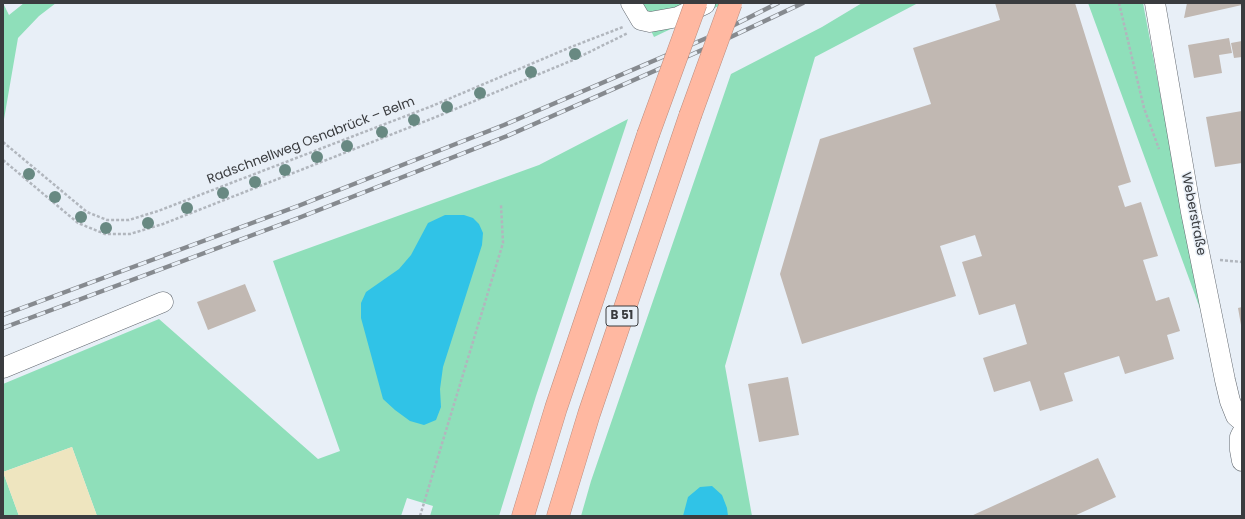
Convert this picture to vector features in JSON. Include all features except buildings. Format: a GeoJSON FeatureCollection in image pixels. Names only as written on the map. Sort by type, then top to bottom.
{"type":"FeatureCollection","features":[{"type":"Feature","properties":{"kind":"highway","name":"B 51"},"geometry":{"type":"LineString","coordinates":[[523,516],[556,408],[648,135],[696,3]]}},
{"type":"Feature","properties":{"kind":"highway","name":"B 51"},"geometry":{"type":"LineString","coordinates":[[558,516],[589,414],[690,116],[731,3]]}},
{"type":"Feature","properties":{"kind":"street"},"geometry":{"type":"LineString","coordinates":[[641,15],[678,17],[707,3]]}},
{"type":"Feature","properties":{"kind":"street","name":"Weberstraße"},"geometry":{"type":"LineString","coordinates":[[1155,3],[1191,212],[1225,380],[1230,401],[1236,416],[1242,421]]}},
{"type":"Feature","properties":{"kind":"street"},"geometry":{"type":"LineString","coordinates":[[3,368],[163,302]]}},
{"type":"Feature","properties":{"kind":"street"},"geometry":{"type":"LineString","coordinates":[[1242,433],[1240,437],[1242,461]]}},
{"type":"Feature","properties":{"kind":"path"},"geometry":{"type":"LineString","coordinates":[[1119,3],[1144,108],[1160,151]]}},
{"type":"Feature","properties":{"kind":"path","name":"Radschnellweg Osnabrück – Belm"},"geometry":{"type":"LineString","coordinates":[[3,142],[87,212],[107,220],[129,220],[165,208],[432,106],[641,15]]}},
{"type":"Feature","properties":{"kind":"path"},"geometry":{"type":"LineString","coordinates":[[3,160],[78,224],[105,234],[130,234],[163,224],[436,117],[573,60],[641,15]]}},
{"type":"Feature","properties":{"kind":"path"},"geometry":{"type":"LineString","coordinates":[[420,516],[503,243],[501,205]]}},
{"type":"Feature","properties":{"kind":"green space"},"geometry":{"type":"Polygon","coordinates":[[[3,3],[9,15],[24,3],[56,3],[39,16],[18,38],[3,125],[3,3]]]}},
{"type":"Feature","properties":{"kind":"green space"},"geometry":{"type":"Polygon","coordinates":[[[638,3],[725,3],[654,37],[638,3]]]}},
{"type":"Feature","properties":{"kind":"green space"},"geometry":{"type":"Polygon","coordinates":[[[862,3],[918,3],[815,57],[725,366],[752,516],[581,516],[591,481],[731,74],[822,27],[862,3]]]}},
{"type":"Feature","properties":{"kind":"green space"},"geometry":{"type":"Polygon","coordinates":[[[1088,3],[1143,3],[1202,314],[1088,3]]]}},
{"type":"Feature","properties":{"kind":"green space"},"geometry":{"type":"Polygon","coordinates":[[[628,119],[536,396],[499,516],[430,516],[433,506],[407,498],[401,516],[97,516],[72,447],[3,472],[3,384],[159,319],[318,459],[340,451],[273,261],[539,165],[628,119]]]}},
{"type":"Feature","properties":{"kind":"green space"},"geometry":{"type":"Polygon","coordinates":[[[3,472],[19,516],[3,516],[3,472]]]}},
{"type":"Feature","properties":{"kind":"sand"},"geometry":{"type":"Polygon","coordinates":[[[72,447],[97,516],[19,516],[3,472],[72,447]]]}},
{"type":"Feature","properties":{"kind":"water"},"geometry":{"type":"Polygon","coordinates":[[[445,215],[464,215],[473,218],[479,224],[483,233],[482,245],[443,367],[440,389],[441,407],[436,420],[424,425],[410,421],[383,399],[361,318],[361,303],[366,292],[399,269],[411,255],[428,223],[445,215]]]}},
{"type":"Feature","properties":{"kind":"water"},"geometry":{"type":"Polygon","coordinates":[[[712,486],[722,495],[727,508],[728,516],[683,516],[688,497],[700,487],[712,486]]]}},
{"type":"Feature","properties":{"kind":"railway"},"geometry":{"type":"LineString","coordinates":[[3,315],[298,206],[504,125],[716,34],[778,3]]}},
{"type":"Feature","properties":{"kind":"railway"},"geometry":{"type":"LineString","coordinates":[[3,328],[301,217],[507,136],[720,42],[803,3]]}}]}
